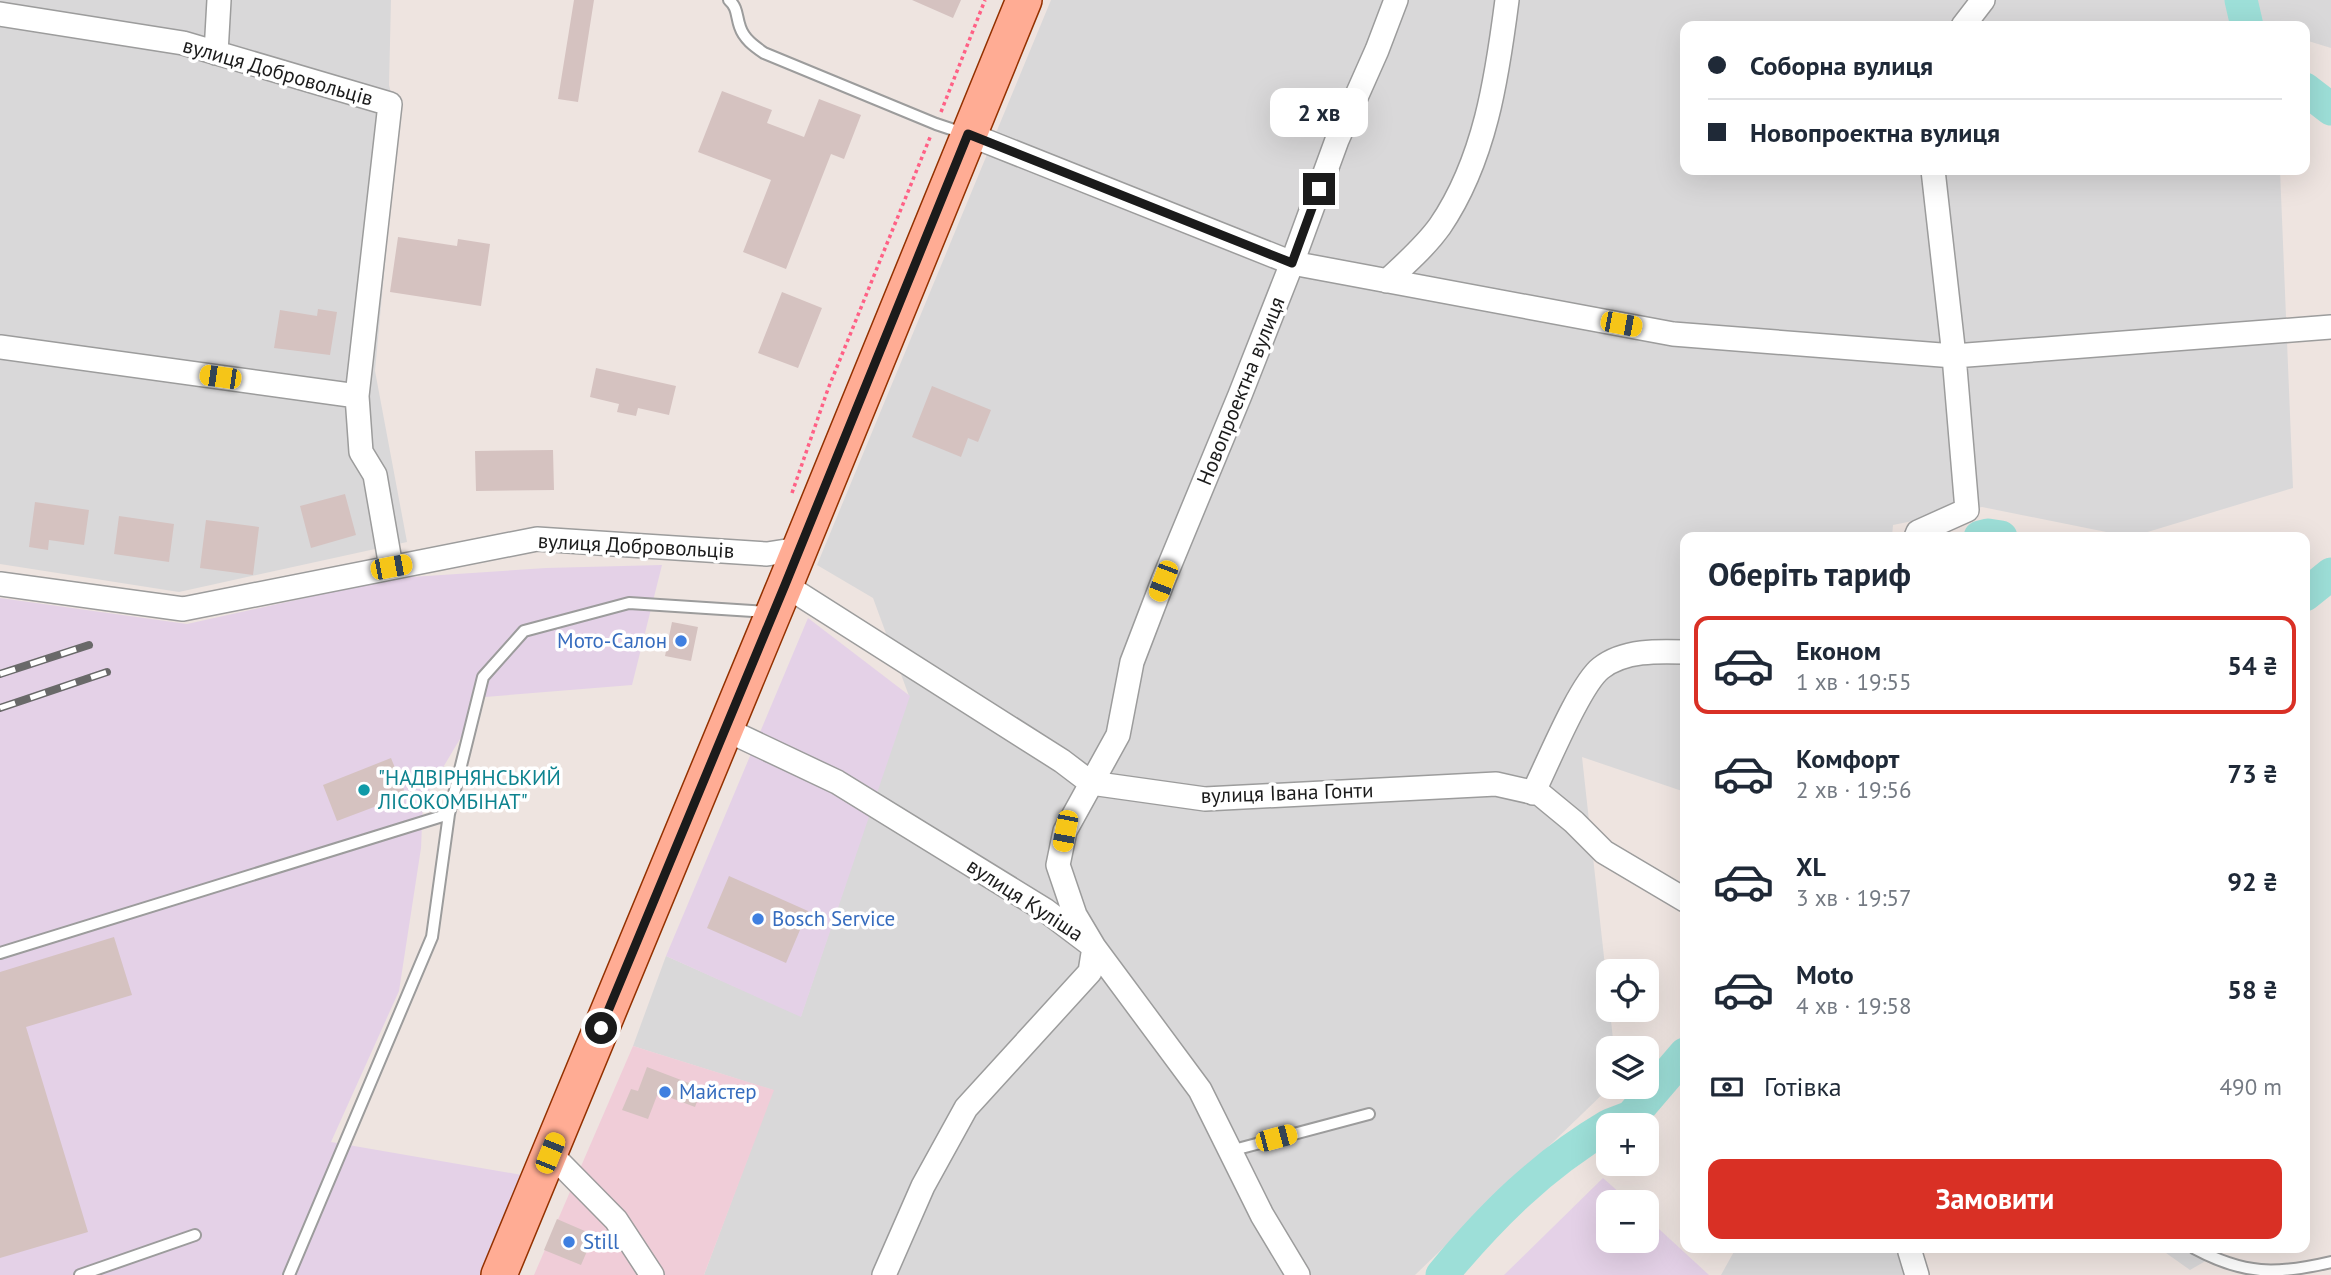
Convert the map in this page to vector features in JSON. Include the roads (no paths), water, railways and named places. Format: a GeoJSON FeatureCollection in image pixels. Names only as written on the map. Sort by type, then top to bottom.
{"type":"FeatureCollection","features":[{"type":"Feature","properties":{"kind":"main road"},"geometry":{"type":"LineString","coordinates":[[499,1275],[799,549],[952,129],[1024,0]]}},
{"type":"Feature","properties":{"kind":"street"},"geometry":{"type":"LineString","coordinates":[[216,53],[219,0]]}},
{"type":"Feature","properties":{"kind":"street","name":"Новопроектна вулиця"},"geometry":{"type":"LineString","coordinates":[[1094,947],[1074,915],[1058,865],[1065,831],[1118,735],[1132,662],[1292,263],[1336,139],[1377,50],[1396,0]]}},
{"type":"Feature","properties":{"kind":"street"},"geometry":{"type":"LineString","coordinates":[[1387,281],[1438,228],[1454,203],[1469,170],[1489,114],[1507,0]]}},
{"type":"Feature","properties":{"kind":"street"},"geometry":{"type":"LineString","coordinates":[[1967,21],[1983,0]]}},
{"type":"Feature","properties":{"kind":"street","name":"вулиця Добровольців"},"geometry":{"type":"LineString","coordinates":[[0,14],[183,43],[390,104],[358,396],[361,452],[375,475],[391,567]]}},
{"type":"Feature","properties":{"kind":"street"},"geometry":{"type":"LineString","coordinates":[[952,129],[1292,263],[1673,334],[1954,356],[2331,327]]}},
{"type":"Feature","properties":{"kind":"street"},"geometry":{"type":"LineString","coordinates":[[1918,532],[1967,510],[1954,356],[1934,175]]}},
{"type":"Feature","properties":{"kind":"street"},"geometry":{"type":"LineString","coordinates":[[0,347],[358,396]]}},
{"type":"Feature","properties":{"kind":"street","name":"вулиця Добровольців"},"geometry":{"type":"LineString","coordinates":[[0,584],[183,609],[537,539],[767,554],[799,549]]}},
{"type":"Feature","properties":{"kind":"street","name":"вулиця Івана Гонти"},"geometry":{"type":"LineString","coordinates":[[779,599],[1062,761],[1091,783],[1205,799],[1496,784],[1540,794],[1604,852],[1680,897]]}},
{"type":"Feature","properties":{"kind":"street"},"geometry":{"type":"LineString","coordinates":[[1533,793],[1585,687],[1600,669],[1618,658],[1657,651],[1680,652]]}},
{"type":"Feature","properties":{"kind":"street","name":"вулиця Куліша"},"geometry":{"type":"LineString","coordinates":[[725,729],[837,782],[1045,910],[1094,947],[1200,1090],[1262,1215],[1298,1275]]}},
{"type":"Feature","properties":{"kind":"street"},"geometry":{"type":"LineString","coordinates":[[884,1275],[923,1186],[966,1108],[1090,972],[1094,947]]}},
{"type":"Feature","properties":{"kind":"street"},"geometry":{"type":"LineString","coordinates":[[550,1153],[616,1220],[652,1275]]}},
{"type":"Feature","properties":{"kind":"street"},"geometry":{"type":"LineString","coordinates":[[1911,1253],[1917,1275]]}},
{"type":"Feature","properties":{"kind":"lane"},"geometry":{"type":"LineString","coordinates":[[729,0],[736,6],[740,27],[748,41],[764,53],[952,129]]}},
{"type":"Feature","properties":{"kind":"lane"},"geometry":{"type":"LineString","coordinates":[[289,1275],[432,937],[449,814],[483,677],[524,631],[629,603],[779,599]]}},
{"type":"Feature","properties":{"kind":"lane"},"geometry":{"type":"LineString","coordinates":[[0,953],[449,814]]}},
{"type":"Feature","properties":{"kind":"lane"},"geometry":{"type":"LineString","coordinates":[[1230,1151],[1368,1114]]}},
{"type":"Feature","properties":{"kind":"lane"},"geometry":{"type":"LineString","coordinates":[[80,1275],[195,1235]]}},
{"type":"Feature","properties":{"kind":"lane"},"geometry":{"type":"LineString","coordinates":[[2203,1253],[2220,1263],[2264,1273],[2296,1272],[2331,1262]]}},
{"type":"Feature","properties":{"kind":"waterway"},"geometry":{"type":"LineString","coordinates":[[2241,0],[2246,21]]}},
{"type":"Feature","properties":{"kind":"waterway"},"geometry":{"type":"LineString","coordinates":[[2310,93],[2331,109]]}},
{"type":"Feature","properties":{"kind":"waterway"},"geometry":{"type":"LineString","coordinates":[[2310,591],[2331,574]]}},
{"type":"Feature","properties":{"kind":"waterway"},"geometry":{"type":"LineString","coordinates":[[1634,1113],[1680,1060]]}},
{"type":"Feature","properties":{"kind":"waterway"},"geometry":{"type":"LineString","coordinates":[[1442,1275],[1479,1232],[1519,1193],[1561,1157],[1596,1134]]}},
{"type":"Feature","properties":{"kind":"railway"},"geometry":{"type":"LineString","coordinates":[[0,674],[89,645]]}},
{"type":"Feature","properties":{"kind":"railway"},"geometry":{"type":"LineString","coordinates":[[0,708],[107,672]]}},
{"type":"Feature","properties":{"kind":"place","name":"Мото-Салон"},"geometry":{"type":"Point","coordinates":[681,641]}},
{"type":"Feature","properties":{"kind":"place","name":"\"НАДВІРНЯНСЬКИЙ ЛІСОКОМБІНАТ\""},"geometry":{"type":"Point","coordinates":[364,790]}},
{"type":"Feature","properties":{"kind":"place","name":"Bosch Service"},"geometry":{"type":"Point","coordinates":[758,919]}},
{"type":"Feature","properties":{"kind":"place","name":"Майстер"},"geometry":{"type":"Point","coordinates":[665,1092]}},
{"type":"Feature","properties":{"kind":"place","name":"Still"},"geometry":{"type":"Point","coordinates":[569,1242]}}]}
